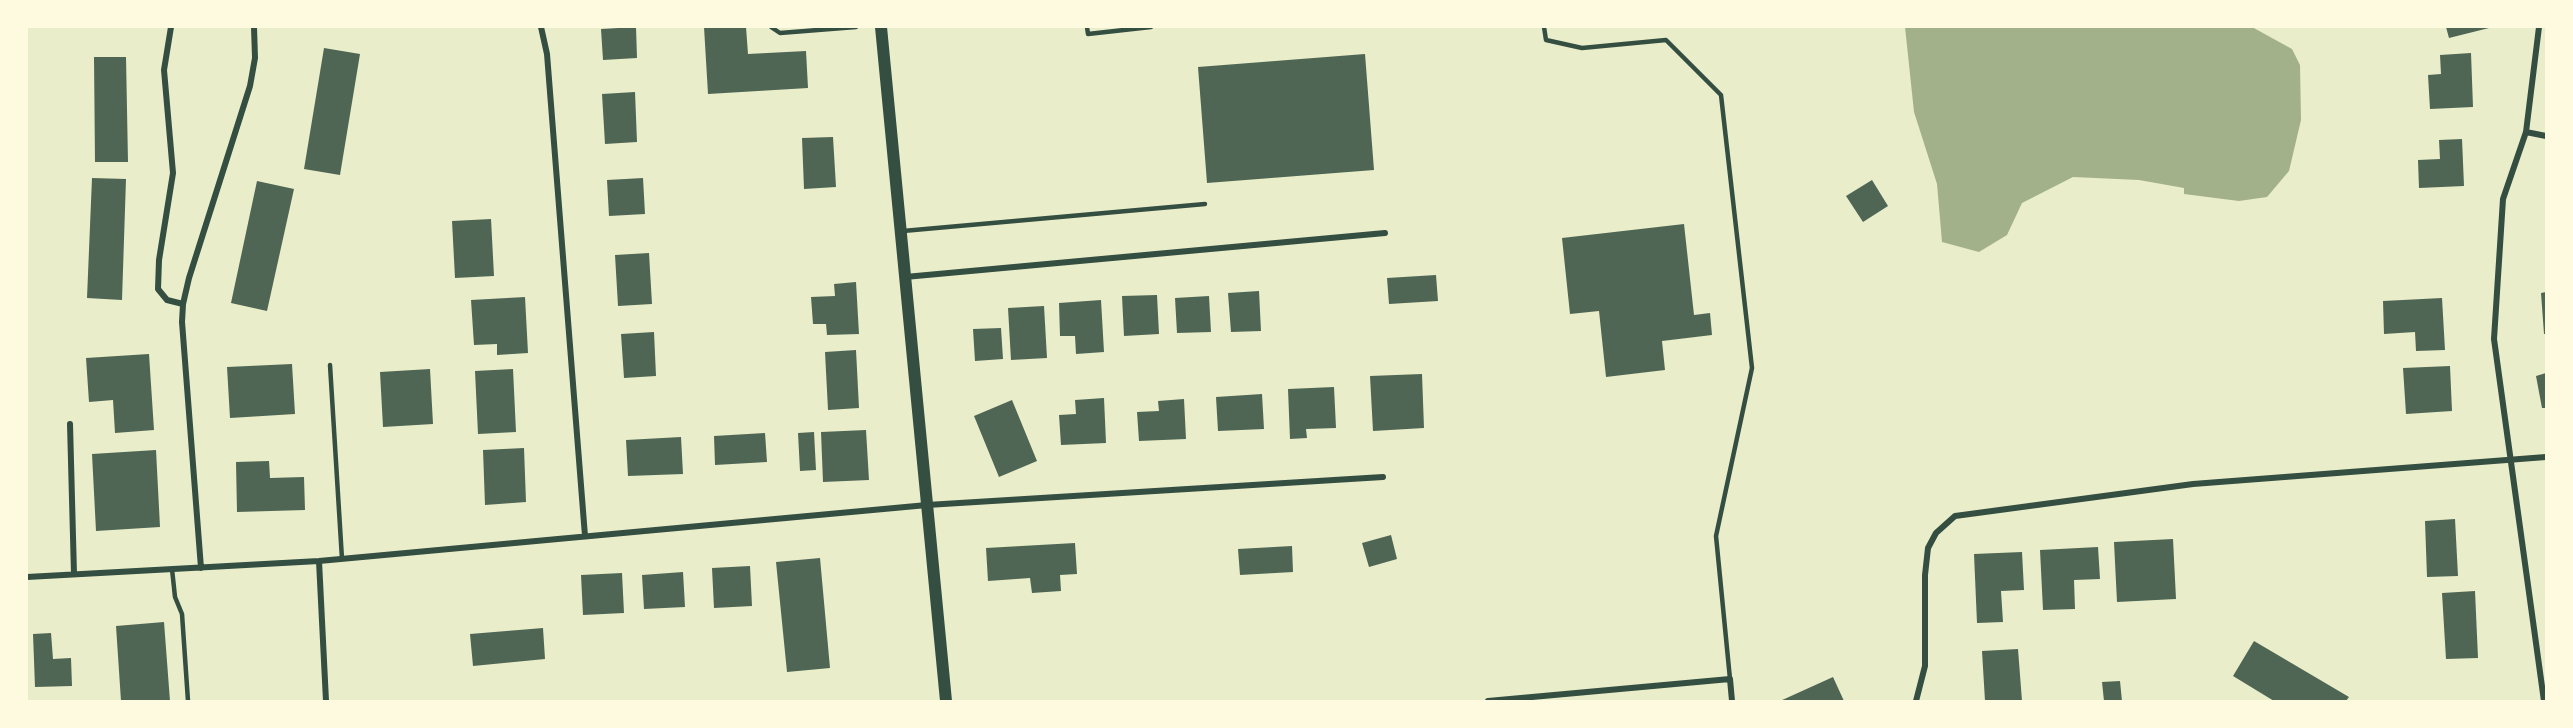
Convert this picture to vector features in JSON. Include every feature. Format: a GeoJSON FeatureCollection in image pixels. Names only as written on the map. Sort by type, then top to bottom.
{"type":"FeatureCollection","features":[{"type":"Feature","properties":{"kind":"main road"},"geometry":{"type":"LineString","coordinates":[[881,27],[946,701]]}},
{"type":"Feature","properties":{"kind":"street"},"geometry":{"type":"LineString","coordinates":[[171,27],[164,70],[173,173],[159,260],[158,289],[167,300],[183,304]]}},
{"type":"Feature","properties":{"kind":"street"},"geometry":{"type":"LineString","coordinates":[[201,568],[182,322],[183,304],[250,86],[255,58],[254,27]]}},
{"type":"Feature","properties":{"kind":"street"},"geometry":{"type":"LineString","coordinates":[[541,27],[548,65],[585,536]]}},
{"type":"Feature","properties":{"kind":"street"},"geometry":{"type":"LineString","coordinates":[[2539,27],[2526,132],[2503,199],[2494,339],[2510,461],[2543,659],[2544,701]]}},
{"type":"Feature","properties":{"kind":"street"},"geometry":{"type":"LineString","coordinates":[[2526,132],[2546,136]]}},
{"type":"Feature","properties":{"kind":"street"},"geometry":{"type":"LineString","coordinates":[[905,277],[1385,233]]}},
{"type":"Feature","properties":{"kind":"street"},"geometry":{"type":"LineString","coordinates":[[70,424],[74,574]]}},
{"type":"Feature","properties":{"kind":"street"},"geometry":{"type":"LineString","coordinates":[[1916,701],[1925,666],[1925,575],[1928,548],[1936,533],[1955,516],[1971,512],[2193,484],[2546,457]]}},
{"type":"Feature","properties":{"kind":"street"},"geometry":{"type":"LineString","coordinates":[[27,577],[319,561],[927,506],[1383,477]]}},
{"type":"Feature","properties":{"kind":"street"},"geometry":{"type":"LineString","coordinates":[[319,561],[326,701]]}},
{"type":"Feature","properties":{"kind":"street"},"geometry":{"type":"LineString","coordinates":[[1488,701],[1730,679],[1732,701]]}},
{"type":"Feature","properties":{"kind":"lane"},"geometry":{"type":"LineString","coordinates":[[771,27],[780,33],[856,27]]}},
{"type":"Feature","properties":{"kind":"lane"},"geometry":{"type":"LineString","coordinates":[[1087,27],[1088,34],[1151,27]]}},
{"type":"Feature","properties":{"kind":"lane"},"geometry":{"type":"LineString","coordinates":[[1544,27],[1546,40],[1582,48],[1666,40],[1721,95],[1752,368],[1716,536],[1730,679]]}},
{"type":"Feature","properties":{"kind":"lane"},"geometry":{"type":"LineString","coordinates":[[901,232],[1205,204]]}},
{"type":"Feature","properties":{"kind":"lane"},"geometry":{"type":"LineString","coordinates":[[330,365],[342,559]]}},
{"type":"Feature","properties":{"kind":"lane"},"geometry":{"type":"LineString","coordinates":[[172,569],[175,597],[182,614],[188,701]]}},
{"type":"Feature","properties":{"kind":"shaded area"},"geometry":{"type":"Polygon","coordinates":[[[1905,27],[2252,27],[2292,49],[2300,65],[2301,120],[2289,171],[2267,197],[2239,201],[2184,194],[2184,188],[2139,180],[2073,177],[2022,203],[2007,235],[1979,252],[1942,242],[1937,184],[1914,112],[1905,27]]]}},
{"type":"Feature","properties":{"kind":"building"},"geometry":{"type":"Polygon","coordinates":[[[636,27],[637,58],[603,60],[601,29],[636,27]]]}},
{"type":"Feature","properties":{"kind":"building"},"geometry":{"type":"Polygon","coordinates":[[[704,27],[746,27],[748,54],[806,51],[808,88],[708,94],[704,27]]]}},
{"type":"Feature","properties":{"kind":"building"},"geometry":{"type":"Polygon","coordinates":[[[2446,27],[2489,27],[2489,28],[2449,38],[2446,27]]]}},
{"type":"Feature","properties":{"kind":"building"},"geometry":{"type":"Polygon","coordinates":[[[324,48],[360,54],[340,175],[304,169],[324,48]]]}},
{"type":"Feature","properties":{"kind":"building"},"geometry":{"type":"Polygon","coordinates":[[[2471,53],[2473,107],[2430,109],[2428,75],[2441,74],[2440,55],[2471,53]]]}},
{"type":"Feature","properties":{"kind":"building"},"geometry":{"type":"Polygon","coordinates":[[[1365,54],[1374,170],[1207,183],[1198,67],[1365,54]]]}},
{"type":"Feature","properties":{"kind":"building"},"geometry":{"type":"Polygon","coordinates":[[[94,57],[126,57],[128,162],[95,162],[94,57]]]}},
{"type":"Feature","properties":{"kind":"building"},"geometry":{"type":"Polygon","coordinates":[[[635,92],[637,142],[605,144],[602,94],[635,92]]]}},
{"type":"Feature","properties":{"kind":"building"},"geometry":{"type":"Polygon","coordinates":[[[833,137],[836,187],[804,189],[802,138],[833,137]]]}},
{"type":"Feature","properties":{"kind":"building"},"geometry":{"type":"Polygon","coordinates":[[[2462,139],[2464,186],[2419,188],[2418,160],[2440,159],[2439,140],[2462,139]]]}},
{"type":"Feature","properties":{"kind":"building"},"geometry":{"type":"Polygon","coordinates":[[[92,178],[126,179],[122,300],[87,298],[92,178]]]}},
{"type":"Feature","properties":{"kind":"building"},"geometry":{"type":"Polygon","coordinates":[[[643,178],[645,214],[609,216],[607,180],[643,178]]]}},
{"type":"Feature","properties":{"kind":"building"},"geometry":{"type":"Polygon","coordinates":[[[1872,180],[1888,206],[1863,222],[1846,196],[1872,180]]]}},
{"type":"Feature","properties":{"kind":"building"},"geometry":{"type":"Polygon","coordinates":[[[257,181],[294,189],[267,311],[231,303],[257,181]]]}},
{"type":"Feature","properties":{"kind":"building"},"geometry":{"type":"Polygon","coordinates":[[[491,219],[494,276],[455,278],[452,221],[491,219]]]}},
{"type":"Feature","properties":{"kind":"building"},"geometry":{"type":"Polygon","coordinates":[[[1684,224],[1694,315],[1710,313],[1712,335],[1662,341],[1665,370],[1606,377],[1599,311],[1570,314],[1562,238],[1684,224]]]}},
{"type":"Feature","properties":{"kind":"building"},"geometry":{"type":"Polygon","coordinates":[[[649,253],[652,304],[618,306],[615,255],[649,253]]]}},
{"type":"Feature","properties":{"kind":"building"},"geometry":{"type":"Polygon","coordinates":[[[1436,275],[1438,301],[1389,304],[1387,278],[1436,275]]]}},
{"type":"Feature","properties":{"kind":"building"},"geometry":{"type":"Polygon","coordinates":[[[856,282],[859,334],[827,335],[826,324],[813,324],[811,297],[835,296],[834,284],[856,282]]]}},
{"type":"Feature","properties":{"kind":"building"},"geometry":{"type":"Polygon","coordinates":[[[1259,291],[1261,331],[1231,332],[1228,293],[1259,291]]]}},
{"type":"Feature","properties":{"kind":"building"},"geometry":{"type":"Polygon","coordinates":[[[2546,292],[2546,334],[2544,334],[2541,293],[2546,292]]]}},
{"type":"Feature","properties":{"kind":"building"},"geometry":{"type":"Polygon","coordinates":[[[1157,295],[1159,334],[1124,336],[1122,296],[1157,295]]]}},
{"type":"Feature","properties":{"kind":"building"},"geometry":{"type":"Polygon","coordinates":[[[1209,296],[1211,332],[1177,333],[1175,298],[1209,296]]]}},
{"type":"Feature","properties":{"kind":"building"},"geometry":{"type":"Polygon","coordinates":[[[525,297],[528,353],[497,355],[497,344],[474,345],[471,300],[525,297]]]}},
{"type":"Feature","properties":{"kind":"building"},"geometry":{"type":"Polygon","coordinates":[[[2442,298],[2445,350],[2416,351],[2415,332],[2384,334],[2383,301],[2442,298]]]}},
{"type":"Feature","properties":{"kind":"building"},"geometry":{"type":"Polygon","coordinates":[[[1101,300],[1104,352],[1076,354],[1075,336],[1060,336],[1059,303],[1101,300]]]}},
{"type":"Feature","properties":{"kind":"building"},"geometry":{"type":"Polygon","coordinates":[[[1044,306],[1047,358],[1011,360],[1008,308],[1044,306]]]}},
{"type":"Feature","properties":{"kind":"building"},"geometry":{"type":"Polygon","coordinates":[[[1001,328],[1003,359],[975,361],[973,329],[1001,328]]]}},
{"type":"Feature","properties":{"kind":"building"},"geometry":{"type":"Polygon","coordinates":[[[654,332],[656,376],[624,378],[621,334],[654,332]]]}},
{"type":"Feature","properties":{"kind":"building"},"geometry":{"type":"Polygon","coordinates":[[[856,350],[859,408],[828,410],[825,352],[856,350]]]}},
{"type":"Feature","properties":{"kind":"building"},"geometry":{"type":"Polygon","coordinates":[[[149,354],[154,430],[115,433],[113,400],[89,402],[86,358],[149,354]]]}},
{"type":"Feature","properties":{"kind":"building"},"geometry":{"type":"Polygon","coordinates":[[[292,364],[295,414],[230,418],[227,367],[292,364]]]}},
{"type":"Feature","properties":{"kind":"building"},"geometry":{"type":"Polygon","coordinates":[[[2450,366],[2452,411],[2406,414],[2403,368],[2450,366]]]}},
{"type":"Feature","properties":{"kind":"building"},"geometry":{"type":"Polygon","coordinates":[[[430,369],[433,424],[383,427],[380,372],[430,369]]]}},
{"type":"Feature","properties":{"kind":"building"},"geometry":{"type":"Polygon","coordinates":[[[513,369],[516,432],[478,434],[475,371],[513,369]]]}},
{"type":"Feature","properties":{"kind":"building"},"geometry":{"type":"Polygon","coordinates":[[[2546,373],[2546,408],[2542,408],[2536,376],[2546,373]]]}},
{"type":"Feature","properties":{"kind":"building"},"geometry":{"type":"Polygon","coordinates":[[[1422,374],[1424,428],[1373,431],[1370,376],[1422,374]]]}},
{"type":"Feature","properties":{"kind":"building"},"geometry":{"type":"Polygon","coordinates":[[[1334,387],[1336,428],[1306,429],[1307,438],[1290,439],[1288,389],[1334,387]]]}},
{"type":"Feature","properties":{"kind":"building"},"geometry":{"type":"Polygon","coordinates":[[[1262,394],[1264,429],[1218,431],[1216,397],[1262,394]]]}},
{"type":"Feature","properties":{"kind":"building"},"geometry":{"type":"Polygon","coordinates":[[[1104,398],[1106,443],[1061,445],[1059,415],[1076,414],[1075,400],[1104,398]]]}},
{"type":"Feature","properties":{"kind":"building"},"geometry":{"type":"Polygon","coordinates":[[[1184,399],[1186,439],[1139,441],[1137,412],[1159,411],[1158,401],[1184,399]]]}},
{"type":"Feature","properties":{"kind":"building"},"geometry":{"type":"Polygon","coordinates":[[[1012,400],[1037,461],[999,477],[974,416],[1012,400]]]}},
{"type":"Feature","properties":{"kind":"building"},"geometry":{"type":"Polygon","coordinates":[[[866,430],[869,480],[823,482],[821,432],[866,430]]]}},
{"type":"Feature","properties":{"kind":"building"},"geometry":{"type":"Polygon","coordinates":[[[814,432],[816,470],[800,471],[798,433],[814,432]]]}},
{"type":"Feature","properties":{"kind":"building"},"geometry":{"type":"Polygon","coordinates":[[[765,433],[767,462],[715,465],[714,436],[765,433]]]}},
{"type":"Feature","properties":{"kind":"building"},"geometry":{"type":"Polygon","coordinates":[[[681,437],[683,474],[628,476],[626,440],[681,437]]]}},
{"type":"Feature","properties":{"kind":"building"},"geometry":{"type":"Polygon","coordinates":[[[524,448],[526,502],[485,505],[483,450],[524,448]]]}},
{"type":"Feature","properties":{"kind":"building"},"geometry":{"type":"Polygon","coordinates":[[[156,450],[160,527],[96,531],[92,454],[156,450]]]}},
{"type":"Feature","properties":{"kind":"building"},"geometry":{"type":"Polygon","coordinates":[[[269,461],[270,478],[304,477],[305,510],[237,512],[236,462],[269,461]]]}},
{"type":"Feature","properties":{"kind":"building"},"geometry":{"type":"Polygon","coordinates":[[[2455,519],[2458,576],[2427,577],[2425,521],[2455,519]]]}},
{"type":"Feature","properties":{"kind":"building"},"geometry":{"type":"Polygon","coordinates":[[[1391,535],[1397,559],[1369,567],[1362,543],[1391,535]]]}},
{"type":"Feature","properties":{"kind":"building"},"geometry":{"type":"Polygon","coordinates":[[[2173,539],[2176,599],[2117,602],[2114,542],[2173,539]]]}},
{"type":"Feature","properties":{"kind":"building"},"geometry":{"type":"Polygon","coordinates":[[[1075,543],[1077,574],[1060,575],[1061,591],[1032,593],[1030,578],[988,581],[986,548],[1075,543]]]}},
{"type":"Feature","properties":{"kind":"building"},"geometry":{"type":"Polygon","coordinates":[[[1292,546],[1293,572],[1240,575],[1238,549],[1292,546]]]}},
{"type":"Feature","properties":{"kind":"building"},"geometry":{"type":"Polygon","coordinates":[[[2098,547],[2100,579],[2074,580],[2075,609],[2043,610],[2040,550],[2098,547]]]}},
{"type":"Feature","properties":{"kind":"building"},"geometry":{"type":"Polygon","coordinates":[[[2022,552],[2024,590],[2001,591],[2003,622],[1977,623],[1974,554],[2022,552]]]}},
{"type":"Feature","properties":{"kind":"building"},"geometry":{"type":"Polygon","coordinates":[[[820,558],[830,668],[787,672],[776,562],[820,558]]]}},
{"type":"Feature","properties":{"kind":"building"},"geometry":{"type":"Polygon","coordinates":[[[750,566],[752,606],[714,608],[712,568],[750,566]]]}},
{"type":"Feature","properties":{"kind":"building"},"geometry":{"type":"Polygon","coordinates":[[[683,572],[685,607],[644,609],[642,575],[683,572]]]}},
{"type":"Feature","properties":{"kind":"building"},"geometry":{"type":"Polygon","coordinates":[[[622,573],[624,613],[583,615],[581,575],[622,573]]]}},
{"type":"Feature","properties":{"kind":"building"},"geometry":{"type":"Polygon","coordinates":[[[2475,591],[2478,658],[2446,659],[2442,593],[2475,591]]]}},
{"type":"Feature","properties":{"kind":"building"},"geometry":{"type":"Polygon","coordinates":[[[164,622],[170,701],[121,701],[116,626],[164,622]]]}},
{"type":"Feature","properties":{"kind":"building"},"geometry":{"type":"Polygon","coordinates":[[[543,628],[545,659],[473,666],[470,634],[543,628]]]}},
{"type":"Feature","properties":{"kind":"building"},"geometry":{"type":"Polygon","coordinates":[[[51,633],[53,659],[71,658],[72,686],[35,687],[33,634],[51,633]]]}},
{"type":"Feature","properties":{"kind":"building"},"geometry":{"type":"Polygon","coordinates":[[[2254,641],[2349,697],[2346,701],[2274,701],[2233,676],[2254,641]]]}},
{"type":"Feature","properties":{"kind":"building"},"geometry":{"type":"Polygon","coordinates":[[[2018,649],[2022,701],[1985,701],[1982,651],[2018,649]]]}},
{"type":"Feature","properties":{"kind":"building"},"geometry":{"type":"Polygon","coordinates":[[[1833,677],[1844,701],[1780,701],[1833,677]]]}},
{"type":"Feature","properties":{"kind":"building"},"geometry":{"type":"Polygon","coordinates":[[[2120,681],[2122,701],[2104,701],[2102,682],[2120,681]]]}}]}
